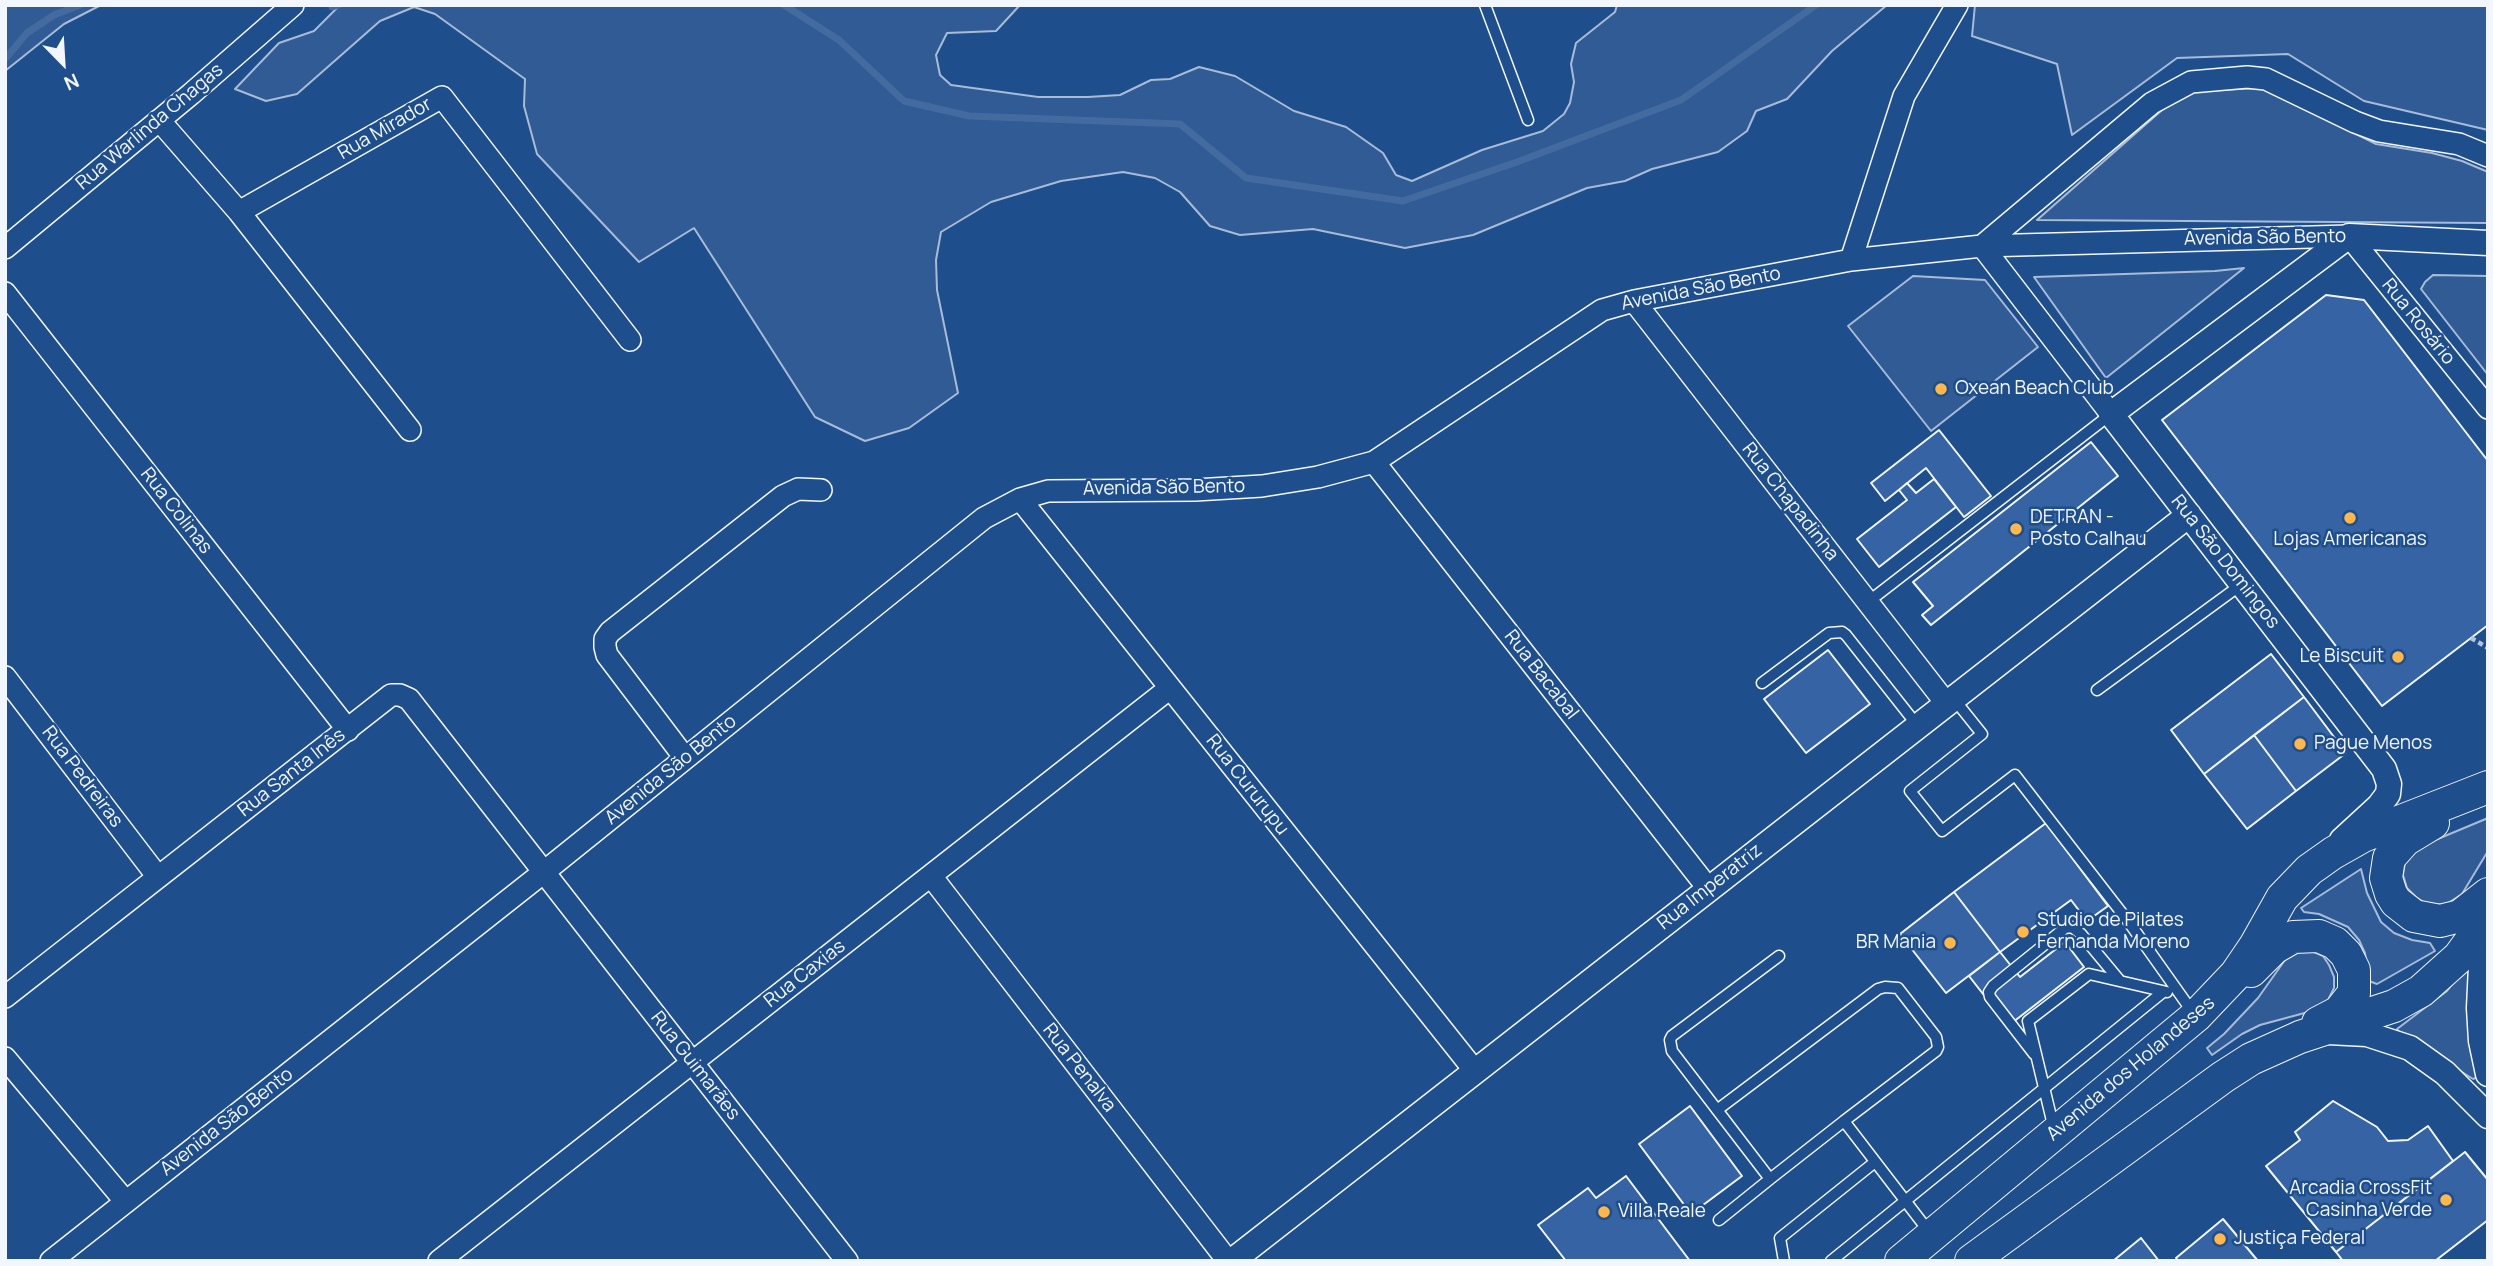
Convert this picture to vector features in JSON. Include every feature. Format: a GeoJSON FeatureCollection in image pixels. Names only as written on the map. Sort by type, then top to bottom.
{"type":"FeatureCollection","features":[{"type":"Feature","properties":{"kind":"main road","name":"Avenida dos Holandeses"},"geometry":{"type":"LineString","coordinates":[[1901,1261],[2055,1133],[2188,1006],[2236,974],[2282,898],[2309,870],[2363,836],[2488,788]]}},
{"type":"Feature","properties":{"kind":"main road"},"geometry":{"type":"LineString","coordinates":[[2488,788],[2405,840],[2389,858],[2386,871],[2388,886],[2396,902],[2408,913],[2422,919],[2440,921],[2460,916],[2488,894]]}},
{"type":"Feature","properties":{"kind":"main road"},"geometry":{"type":"LineString","coordinates":[[2223,1077],[2267,1050],[2379,1012],[2421,991],[2459,957],[2488,917]]}},
{"type":"Feature","properties":{"kind":"main road"},"geometry":{"type":"LineString","coordinates":[[1971,1261],[2275,1039],[2321,1022],[2346,1006],[2354,993],[2354,970],[2342,948],[2325,937],[2293,937],[2274,948],[2237,985],[2188,1006]]}},
{"type":"Feature","properties":{"kind":"street","name":"Rua Warlinda Chagas"},"geometry":{"type":"LineString","coordinates":[[5,248],[293,5]]}},
{"type":"Feature","properties":{"kind":"street"},"geometry":{"type":"LineString","coordinates":[[1851,260],[1904,96],[1956,5]]}},
{"type":"Feature","properties":{"kind":"street"},"geometry":{"type":"LineString","coordinates":[[1982,246],[2152,103],[2191,82],[2246,77],[2266,79],[2379,131],[2459,144],[2488,156]]}},
{"type":"Feature","properties":{"kind":"street","name":"Rua Mirador"},"geometry":{"type":"LineString","coordinates":[[239,212],[442,97],[630,340]]}},
{"type":"Feature","properties":{"kind":"street"},"geometry":{"type":"LineString","coordinates":[[159,120],[239,212],[410,430]]}},
{"type":"Feature","properties":{"kind":"street"},"geometry":{"type":"LineString","coordinates":[[2111,414],[2349,236]]}},
{"type":"Feature","properties":{"kind":"street","name":"Avenida São Bento"},"geometry":{"type":"LineString","coordinates":[[60,1258],[126,1202],[544,872],[984,518],[1020,499],[1048,491],[1195,490],[1262,486],[1318,477],[1374,461],[1602,310],[1634,301],[1851,260],[1982,246],[2349,236],[2488,243]]}},
{"type":"Feature","properties":{"kind":"street","name":"Rua Rosário"},"geometry":{"type":"LineString","coordinates":[[2349,236],[2488,408]]}},
{"type":"Feature","properties":{"kind":"street","name":"Rua São Domingos"},"geometry":{"type":"LineString","coordinates":[[1982,246],[2384,769],[2389,784],[2388,794],[2379,806],[2309,870]]}},
{"type":"Feature","properties":{"kind":"street","name":"Rua Colinas"},"geometry":{"type":"LineString","coordinates":[[5,293],[348,730]]}},
{"type":"Feature","properties":{"kind":"street","name":"Rua Chapadinha"},"geometry":{"type":"LineString","coordinates":[[1634,301],[1868,602],[1950,700]]}},
{"type":"Feature","properties":{"kind":"street","name":"Rua Bacabal"},"geometry":{"type":"LineString","coordinates":[[1374,461],[1708,888]]}},
{"type":"Feature","properties":{"kind":"street"},"geometry":{"type":"LineString","coordinates":[[685,758],[607,655],[604,647],[606,639],[610,632],[783,496],[798,489],[821,490]]}},
{"type":"Feature","properties":{"kind":"street","name":"Rua Cururupu"},"geometry":{"type":"LineString","coordinates":[[1020,499],[1475,1071]]}},
{"type":"Feature","properties":{"kind":"street","name":"Rua Imperatriz"},"geometry":{"type":"LineString","coordinates":[[1230,1261],[2189,515]]}},
{"type":"Feature","properties":{"kind":"street","name":"Rua Pedreiras"},"geometry":{"type":"LineString","coordinates":[[5,677],[158,877]]}},
{"type":"Feature","properties":{"kind":"street","name":"Rua Caxias"},"geometry":{"type":"LineString","coordinates":[[454,1256],[692,1063],[1170,688]]}},
{"type":"Feature","properties":{"kind":"street","name":"Rua Santa Inês"},"geometry":{"type":"LineString","coordinates":[[5,997],[391,695],[409,699],[544,872]]}},
{"type":"Feature","properties":{"kind":"street","name":"Rua Guimarães"},"geometry":{"type":"LineString","coordinates":[[544,872],[847,1261]]}},
{"type":"Feature","properties":{"kind":"street","name":"Rua Penalva"},"geometry":{"type":"LineString","coordinates":[[931,876],[1230,1261]]}},
{"type":"Feature","properties":{"kind":"street"},"geometry":{"type":"LineString","coordinates":[[2488,927],[2481,967],[2479,1008],[2481,1041],[2488,1074]]}},
{"type":"Feature","properties":{"kind":"street"},"geometry":{"type":"LineString","coordinates":[[2317,1031],[2367,1034],[2410,1048],[2445,1073],[2488,1115]]}},
{"type":"Feature","properties":{"kind":"street"},"geometry":{"type":"LineString","coordinates":[[5,1058],[126,1202]]}},
{"type":"Feature","properties":{"kind":"lane"},"geometry":{"type":"LineString","coordinates":[[1485,5],[1528,120]]}},
{"type":"Feature","properties":{"kind":"lane"},"geometry":{"type":"LineString","coordinates":[[1868,602],[2111,414]]}},
{"type":"Feature","properties":{"kind":"lane"},"geometry":{"type":"LineString","coordinates":[[2097,690],[2242,584]]}},
{"type":"Feature","properties":{"kind":"lane"},"geometry":{"type":"LineString","coordinates":[[1762,683],[1829,633],[1842,632],[1917,725]]}},
{"type":"Feature","properties":{"kind":"lane"},"geometry":{"type":"LineString","coordinates":[[1950,700],[1982,734],[1910,791],[1942,831],[2015,775],[2128,921],[2188,1006]]}},
{"type":"Feature","properties":{"kind":"lane"},"geometry":{"type":"LineString","coordinates":[[2036,1057],[1990,997],[1989,992],[1993,986],[2065,928],[2072,927],[2120,981]]}},
{"type":"Feature","properties":{"kind":"lane"},"geometry":{"type":"LineString","coordinates":[[1770,1179],[1672,1051],[1670,1041],[1672,1036],[1779,956]]}},
{"type":"Feature","properties":{"kind":"lane"},"geometry":{"type":"LineString","coordinates":[[2055,1133],[2028,1021],[2089,974],[2163,992],[2188,1006]]}},
{"type":"Feature","properties":{"kind":"lane"},"geometry":{"type":"LineString","coordinates":[[1717,1110],[1878,989],[1898,988],[1936,1037],[1936,1051],[1718,1220]]}},
{"type":"Feature","properties":{"kind":"lane"},"geometry":{"type":"LineString","coordinates":[[1831,1261],[2163,992]]}},
{"type":"Feature","properties":{"kind":"lane"},"geometry":{"type":"LineString","coordinates":[[1844,1121],[1932,1235]]}},
{"type":"Feature","properties":{"kind":"lane"},"geometry":{"type":"LineString","coordinates":[[1784,1261],[1780,1238],[1875,1162]]}},
{"type":"Feature","properties":{"kind":"path"},"geometry":{"type":"LineString","coordinates":[[2471,638],[2488,648]]}},
{"type":"Feature","properties":{"kind":"shaded area"},"geometry":{"type":"Polygon","coordinates":[[[5,5],[101,5],[64,24],[5,71],[5,5]]]}},
{"type":"Feature","properties":{"kind":"shaded area"},"geometry":{"type":"Polygon","coordinates":[[[340,5],[1020,5],[996,31],[947,33],[936,55],[940,75],[951,85],[1038,97],[1088,97],[1120,95],[1151,80],[1170,79],[1199,67],[1235,76],[1294,111],[1346,127],[1383,153],[1396,175],[1412,181],[1482,150],[1543,131],[1564,114],[1570,103],[1574,82],[1571,64],[1576,43],[1615,12],[1617,5],[1887,5],[1832,51],[1787,99],[1756,111],[1747,131],[1718,152],[1652,169],[1625,181],[1587,188],[1473,235],[1405,248],[1313,229],[1240,235],[1210,226],[1180,192],[1155,178],[1123,172],[1061,181],[991,202],[941,232],[936,260],[937,290],[958,393],[909,428],[865,441],[815,417],[694,228],[639,262],[537,154],[524,106],[525,79],[435,14],[414,7],[380,21],[297,94],[266,101],[235,89],[279,43],[314,31],[340,5]]]}},
{"type":"Feature","properties":{"kind":"shaded area"},"geometry":{"type":"Polygon","coordinates":[[[1975,5],[2488,5],[2488,130],[2364,101],[2288,54],[2177,58],[2072,135],[2057,64],[1972,36],[1975,5]]]}},
{"type":"Feature","properties":{"kind":"shaded area"},"geometry":{"type":"Polygon","coordinates":[[[2260,88],[2376,144],[2432,153],[2488,172],[2488,223],[2037,220],[2178,96],[2200,91],[2260,88]]]}},
{"type":"Feature","properties":{"kind":"shaded area"},"geometry":{"type":"Polygon","coordinates":[[[2244,268],[2106,378],[2034,277],[2215,271],[2244,268]]]}},
{"type":"Feature","properties":{"kind":"shaded area"},"geometry":{"type":"Polygon","coordinates":[[[2433,275],[2488,276],[2488,375],[2421,289],[2433,275]]]}},
{"type":"Feature","properties":{"kind":"shaded area","name":"Oxean Beach Club"},"geometry":{"type":"Polygon","coordinates":[[[1913,276],[1985,280],[2038,347],[1931,431],[1848,326],[1913,276]]]}},
{"type":"Feature","properties":{"kind":"shaded area"},"geometry":{"type":"Polygon","coordinates":[[[2488,818],[2488,851],[2462,894],[2445,905],[2425,903],[2407,888],[2403,875],[2405,862],[2421,846],[2488,818]]]}},
{"type":"Feature","properties":{"kind":"shaded area"},"geometry":{"type":"Polygon","coordinates":[[[2361,869],[2367,893],[2381,922],[2394,933],[2430,943],[2435,951],[2377,984],[2369,981],[2365,953],[2348,927],[2319,914],[2304,912],[2301,908],[2361,869]]]}},
{"type":"Feature","properties":{"kind":"shaded area"},"geometry":{"type":"Polygon","coordinates":[[[2314,952],[2323,956],[2329,965],[2334,977],[2334,988],[2328,1000],[2312,1011],[2260,1025],[2212,1055],[2207,1048],[2258,998],[2285,960],[2292,954],[2314,952]]]}},
{"type":"Feature","properties":{"kind":"shaded area"},"geometry":{"type":"Polygon","coordinates":[[[2469,962],[2480,1076],[2473,1079],[2397,1029],[2447,991],[2469,962]]]}},
{"type":"Feature","properties":{"kind":"building"},"geometry":{"type":"Polygon","coordinates":[[[2326,295],[2364,300],[2488,461],[2488,625],[2382,706],[2162,420],[2326,295]]]}},
{"type":"Feature","properties":{"kind":"building","name":"DETRAN - Posto Calhau"},"geometry":{"type":"Polygon","coordinates":[[[1939,430],[1991,496],[1964,517],[1926,468],[1885,501],[1871,483],[1939,430]]]}},
{"type":"Feature","properties":{"kind":"building","name":"DETRAN - Posto Calhau"},"geometry":{"type":"Polygon","coordinates":[[[2091,442],[2118,476],[1931,625],[1922,615],[1933,606],[1913,582],[2091,442]]]}},
{"type":"Feature","properties":{"kind":"building"},"geometry":{"type":"Polygon","coordinates":[[[1934,479],[1956,507],[1879,567],[1857,539],[1907,500],[1899,490],[1907,483],[1916,493],[1934,479]]]}},
{"type":"Feature","properties":{"kind":"building"},"geometry":{"type":"Polygon","coordinates":[[[1828,650],[1870,704],[1806,753],[1764,699],[1828,650]]]}},
{"type":"Feature","properties":{"kind":"building"},"geometry":{"type":"Polygon","coordinates":[[[2271,654],[2304,697],[2204,774],[2171,730],[2271,654]]]}},
{"type":"Feature","properties":{"kind":"building","name":"Pague Menos"},"geometry":{"type":"Polygon","coordinates":[[[2304,697],[2346,753],[2296,791],[2254,735],[2304,697]]]}},
{"type":"Feature","properties":{"kind":"building"},"geometry":{"type":"Polygon","coordinates":[[[2254,735],[2296,791],[2247,829],[2204,774],[2254,735]]]}},
{"type":"Feature","properties":{"kind":"building"},"geometry":{"type":"Polygon","coordinates":[[[2046,823],[2108,906],[2087,921],[2071,900],[2000,952],[1954,892],[2046,823]]]}},
{"type":"Feature","properties":{"kind":"building","name":"BR Mania"},"geometry":{"type":"Polygon","coordinates":[[[1954,892],[2000,952],[1946,993],[1900,934],[1954,892]]]}},
{"type":"Feature","properties":{"kind":"building"},"geometry":{"type":"Polygon","coordinates":[[[2065,942],[2084,967],[2008,1026],[1969,976],[2000,952],[2020,977],[2065,942]]]}},
{"type":"Feature","properties":{"kind":"building"},"geometry":{"type":"Polygon","coordinates":[[[2333,1101],[2377,1127],[2388,1141],[2408,1140],[2428,1126],[2453,1161],[2336,1252],[2266,1166],[2300,1140],[2295,1132],[2333,1101]]]}},
{"type":"Feature","properties":{"kind":"building"},"geometry":{"type":"Polygon","coordinates":[[[1690,1106],[1742,1176],[1691,1214],[1639,1144],[1690,1106]]]}},
{"type":"Feature","properties":{"kind":"building","name":"Arcadia CrossFit Casinha Verde"},"geometry":{"type":"Polygon","coordinates":[[[2465,1152],[2488,1180],[2488,1220],[2435,1261],[2343,1261],[2336,1252],[2465,1152]]]}},
{"type":"Feature","properties":{"kind":"building","name":"Villa Reale"},"geometry":{"type":"Polygon","coordinates":[[[1626,1176],[1690,1261],[1566,1261],[1538,1225],[1588,1188],[1596,1198],[1626,1176]]]}},
{"type":"Feature","properties":{"kind":"building","name":"Justiça Federal"},"geometry":{"type":"Polygon","coordinates":[[[2223,1219],[2258,1261],[2178,1261],[2176,1258],[2223,1219]]]}},
{"type":"Feature","properties":{"kind":"building"},"geometry":{"type":"Polygon","coordinates":[[[2141,1238],[2159,1261],[2113,1261],[2141,1238]]]}},
{"type":"Feature","properties":{"kind":"waterway"},"geometry":{"type":"LineString","coordinates":[[5,59],[27,33],[54,15],[80,5]]}},
{"type":"Feature","properties":{"kind":"waterway"},"geometry":{"type":"LineString","coordinates":[[332,7],[339,5]]}},
{"type":"Feature","properties":{"kind":"waterway"},"geometry":{"type":"LineString","coordinates":[[784,5],[839,40],[904,101],[969,116],[1180,124],[1246,178],[1403,201],[1517,162],[1681,100],[1816,5]]}},
{"type":"Feature","properties":{"kind":"place","name":"Oxean Beach Club"},"geometry":{"type":"Point","coordinates":[1941,389]}},
{"type":"Feature","properties":{"kind":"place","name":"Lojas Americanas"},"geometry":{"type":"Point","coordinates":[2350,518]}},
{"type":"Feature","properties":{"kind":"place","name":"DETRAN - Posto Calhau"},"geometry":{"type":"Point","coordinates":[2016,529]}},
{"type":"Feature","properties":{"kind":"place","name":"Le Biscuit"},"geometry":{"type":"Point","coordinates":[2398,657]}},
{"type":"Feature","properties":{"kind":"place","name":"Pague Menos"},"geometry":{"type":"Point","coordinates":[2300,744]}},
{"type":"Feature","properties":{"kind":"place","name":"Studio de Pilates Fernanda Moreno"},"geometry":{"type":"Point","coordinates":[2023,932]}},
{"type":"Feature","properties":{"kind":"place","name":"BR Mania"},"geometry":{"type":"Point","coordinates":[1950,943]}},
{"type":"Feature","properties":{"kind":"place","name":"Arcadia CrossFit Casinha Verde"},"geometry":{"type":"Point","coordinates":[2446,1200]}},
{"type":"Feature","properties":{"kind":"place","name":"Villa Reale"},"geometry":{"type":"Point","coordinates":[1604,1212]}},
{"type":"Feature","properties":{"kind":"place","name":"Justiça Federal"},"geometry":{"type":"Point","coordinates":[2220,1239]}}]}
